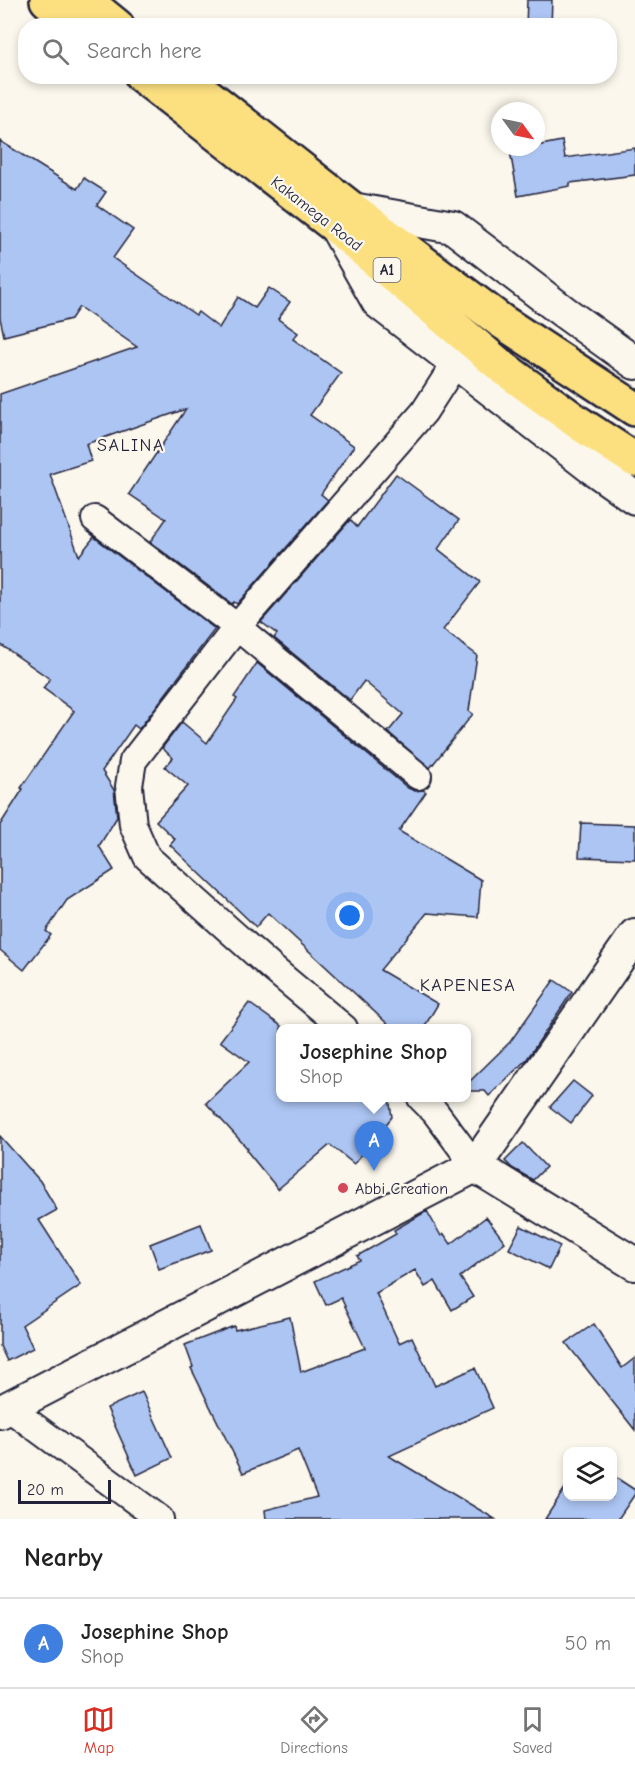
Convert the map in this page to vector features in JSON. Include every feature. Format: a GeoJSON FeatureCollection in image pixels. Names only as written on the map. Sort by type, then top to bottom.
{"type":"FeatureCollection","features":[{"type":"Feature","properties":{"kind":"highway"},"geometry":{"type":"LineString","coordinates":[[47,0],[69,18]]}},
{"type":"Feature","properties":{"kind":"highway"},"geometry":{"type":"LineString","coordinates":[[85,0],[107,18]]}},
{"type":"Feature","properties":{"kind":"highway","name":"Kakamega Road"},"geometry":{"type":"LineString","coordinates":[[153,84],[344,218],[635,409]]}},
{"type":"Feature","properties":{"kind":"highway","name":"Kakamega Road"},"geometry":{"type":"LineString","coordinates":[[192,84],[344,218],[502,367],[580,424],[635,460]]}},
{"type":"Feature","properties":{"kind":"street"},"geometry":{"type":"LineString","coordinates":[[635,363],[453,227],[344,218],[378,302],[591,467],[635,498]]}},
{"type":"Feature","properties":{"kind":"street"},"geometry":{"type":"LineString","coordinates":[[338,1024],[147,856],[133,825],[129,786],[133,761],[237,627],[424,412],[456,362]]}},
{"type":"Feature","properties":{"kind":"street"},"geometry":{"type":"LineString","coordinates":[[94,519],[237,627],[418,776]]}},
{"type":"Feature","properties":{"kind":"street"},"geometry":{"type":"LineString","coordinates":[[160,1519],[4,1410],[475,1166],[635,935]]}},
{"type":"Feature","properties":{"kind":"street"},"geometry":{"type":"LineString","coordinates":[[425,1102],[475,1166],[635,1264]]}},
{"type":"Feature","properties":{"kind":"building"},"geometry":{"type":"Polygon","coordinates":[[[527,0],[552,0],[551,18],[526,18],[527,0]]]}},
{"type":"Feature","properties":{"kind":"building"},"geometry":{"type":"Polygon","coordinates":[[[0,141],[77,189],[84,178],[106,192],[97,205],[133,230],[113,258],[196,315],[198,312],[219,328],[238,297],[255,308],[269,288],[290,302],[278,319],[298,333],[293,339],[341,373],[310,415],[354,446],[321,494],[328,500],[237,604],[234,602],[232,604],[150,542],[166,519],[129,494],[186,409],[86,444],[91,461],[50,474],[79,556],[94,537],[215,629],[139,729],[134,725],[102,771],[114,790],[117,817],[99,846],[114,870],[67,900],[46,931],[51,935],[24,970],[0,950],[0,825],[23,789],[21,788],[74,711],[43,688],[50,679],[0,644],[0,394],[137,347],[79,307],[71,319],[4,336],[0,318],[0,141]]]}},
{"type":"Feature","properties":{"kind":"building"},"geometry":{"type":"Polygon","coordinates":[[[562,141],[565,158],[635,148],[635,175],[570,183],[570,186],[518,196],[511,156],[545,156],[545,144],[562,141]]]}},
{"type":"Feature","properties":{"kind":"building"},"geometry":{"type":"Polygon","coordinates":[[[396,474],[459,520],[438,549],[480,582],[443,630],[477,655],[469,711],[473,714],[430,768],[388,732],[403,714],[364,681],[350,700],[274,638],[277,634],[261,622],[350,520],[357,527],[396,474]]]}},
{"type":"Feature","properties":{"kind":"building"},"geometry":{"type":"Polygon","coordinates":[[[257,663],[408,788],[426,792],[399,831],[481,880],[478,917],[427,913],[380,970],[438,1004],[426,1024],[388,1024],[268,913],[256,927],[170,845],[175,839],[156,821],[188,786],[165,767],[173,758],[162,748],[182,722],[207,743],[237,699],[234,697],[257,663]]]}},
{"type":"Feature","properties":{"kind":"building"},"geometry":{"type":"Polygon","coordinates":[[[581,823],[635,825],[635,859],[579,857],[581,823]]]}},
{"type":"Feature","properties":{"kind":"building"},"geometry":{"type":"Polygon","coordinates":[[[554,980],[572,992],[527,1059],[489,1096],[485,1091],[471,1091],[471,1080],[510,1042],[554,980]]]}},
{"type":"Feature","properties":{"kind":"building"},"geometry":{"type":"Polygon","coordinates":[[[249,1003],[278,1024],[276,1024],[276,1102],[390,1102],[392,1117],[354,1164],[330,1145],[278,1189],[246,1150],[248,1149],[206,1103],[249,1062],[220,1041],[249,1003]]]}},
{"type":"Feature","properties":{"kind":"building"},"geometry":{"type":"Polygon","coordinates":[[[573,1081],[592,1096],[571,1123],[550,1107],[573,1081]]]}},
{"type":"Feature","properties":{"kind":"building"},"geometry":{"type":"Polygon","coordinates":[[[0,1136],[40,1181],[57,1210],[39,1220],[81,1285],[22,1325],[33,1348],[7,1361],[0,1346],[0,1136]]]}},
{"type":"Feature","properties":{"kind":"building"},"geometry":{"type":"Polygon","coordinates":[[[523,1143],[546,1167],[533,1180],[512,1168],[505,1161],[523,1143]]]}},
{"type":"Feature","properties":{"kind":"building"},"geometry":{"type":"Polygon","coordinates":[[[427,1211],[441,1236],[444,1234],[451,1244],[486,1217],[505,1242],[460,1277],[473,1297],[452,1310],[435,1281],[425,1287],[415,1270],[376,1293],[399,1343],[412,1337],[435,1386],[475,1368],[493,1408],[389,1456],[495,1519],[266,1519],[265,1510],[317,1497],[298,1450],[243,1473],[191,1368],[193,1367],[185,1345],[234,1326],[235,1330],[290,1317],[301,1372],[365,1348],[341,1298],[326,1305],[315,1281],[360,1260],[357,1256],[396,1234],[394,1230],[427,1211]]]}},
{"type":"Feature","properties":{"kind":"building"},"geometry":{"type":"Polygon","coordinates":[[[201,1224],[211,1250],[159,1269],[150,1244],[201,1224]]]}},
{"type":"Feature","properties":{"kind":"building"},"geometry":{"type":"Polygon","coordinates":[[[521,1226],[560,1246],[549,1269],[509,1249],[521,1226]]]}},
{"type":"Feature","properties":{"kind":"building"},"geometry":{"type":"Polygon","coordinates":[[[594,1324],[622,1368],[635,1358],[635,1430],[566,1343],[594,1324]]]}},
{"type":"Feature","properties":{"kind":"building"},"geometry":{"type":"Polygon","coordinates":[[[142,1392],[172,1458],[137,1475],[107,1408],[142,1392]]]}},
{"type":"Feature","properties":{"kind":"building"},"geometry":{"type":"Polygon","coordinates":[[[617,1478],[635,1490],[635,1494],[618,1519],[545,1519],[563,1491],[563,1501],[617,1501],[617,1478]]]}},
{"type":"Feature","properties":{"kind":"place","name":"Josephine Shop"},"geometry":{"type":"Point","coordinates":[374,1171]}},
{"type":"Feature","properties":{"kind":"place","name":"Abbi Creation"},"geometry":{"type":"Point","coordinates":[343,1188]}},
{"type":"Feature","properties":{"kind":"district","name":"SALINA"},"geometry":{"type":"Point","coordinates":[131,445]}},
{"type":"Feature","properties":{"kind":"district","name":"KAPENESA"},"geometry":{"type":"Point","coordinates":[468,985]}}]}
